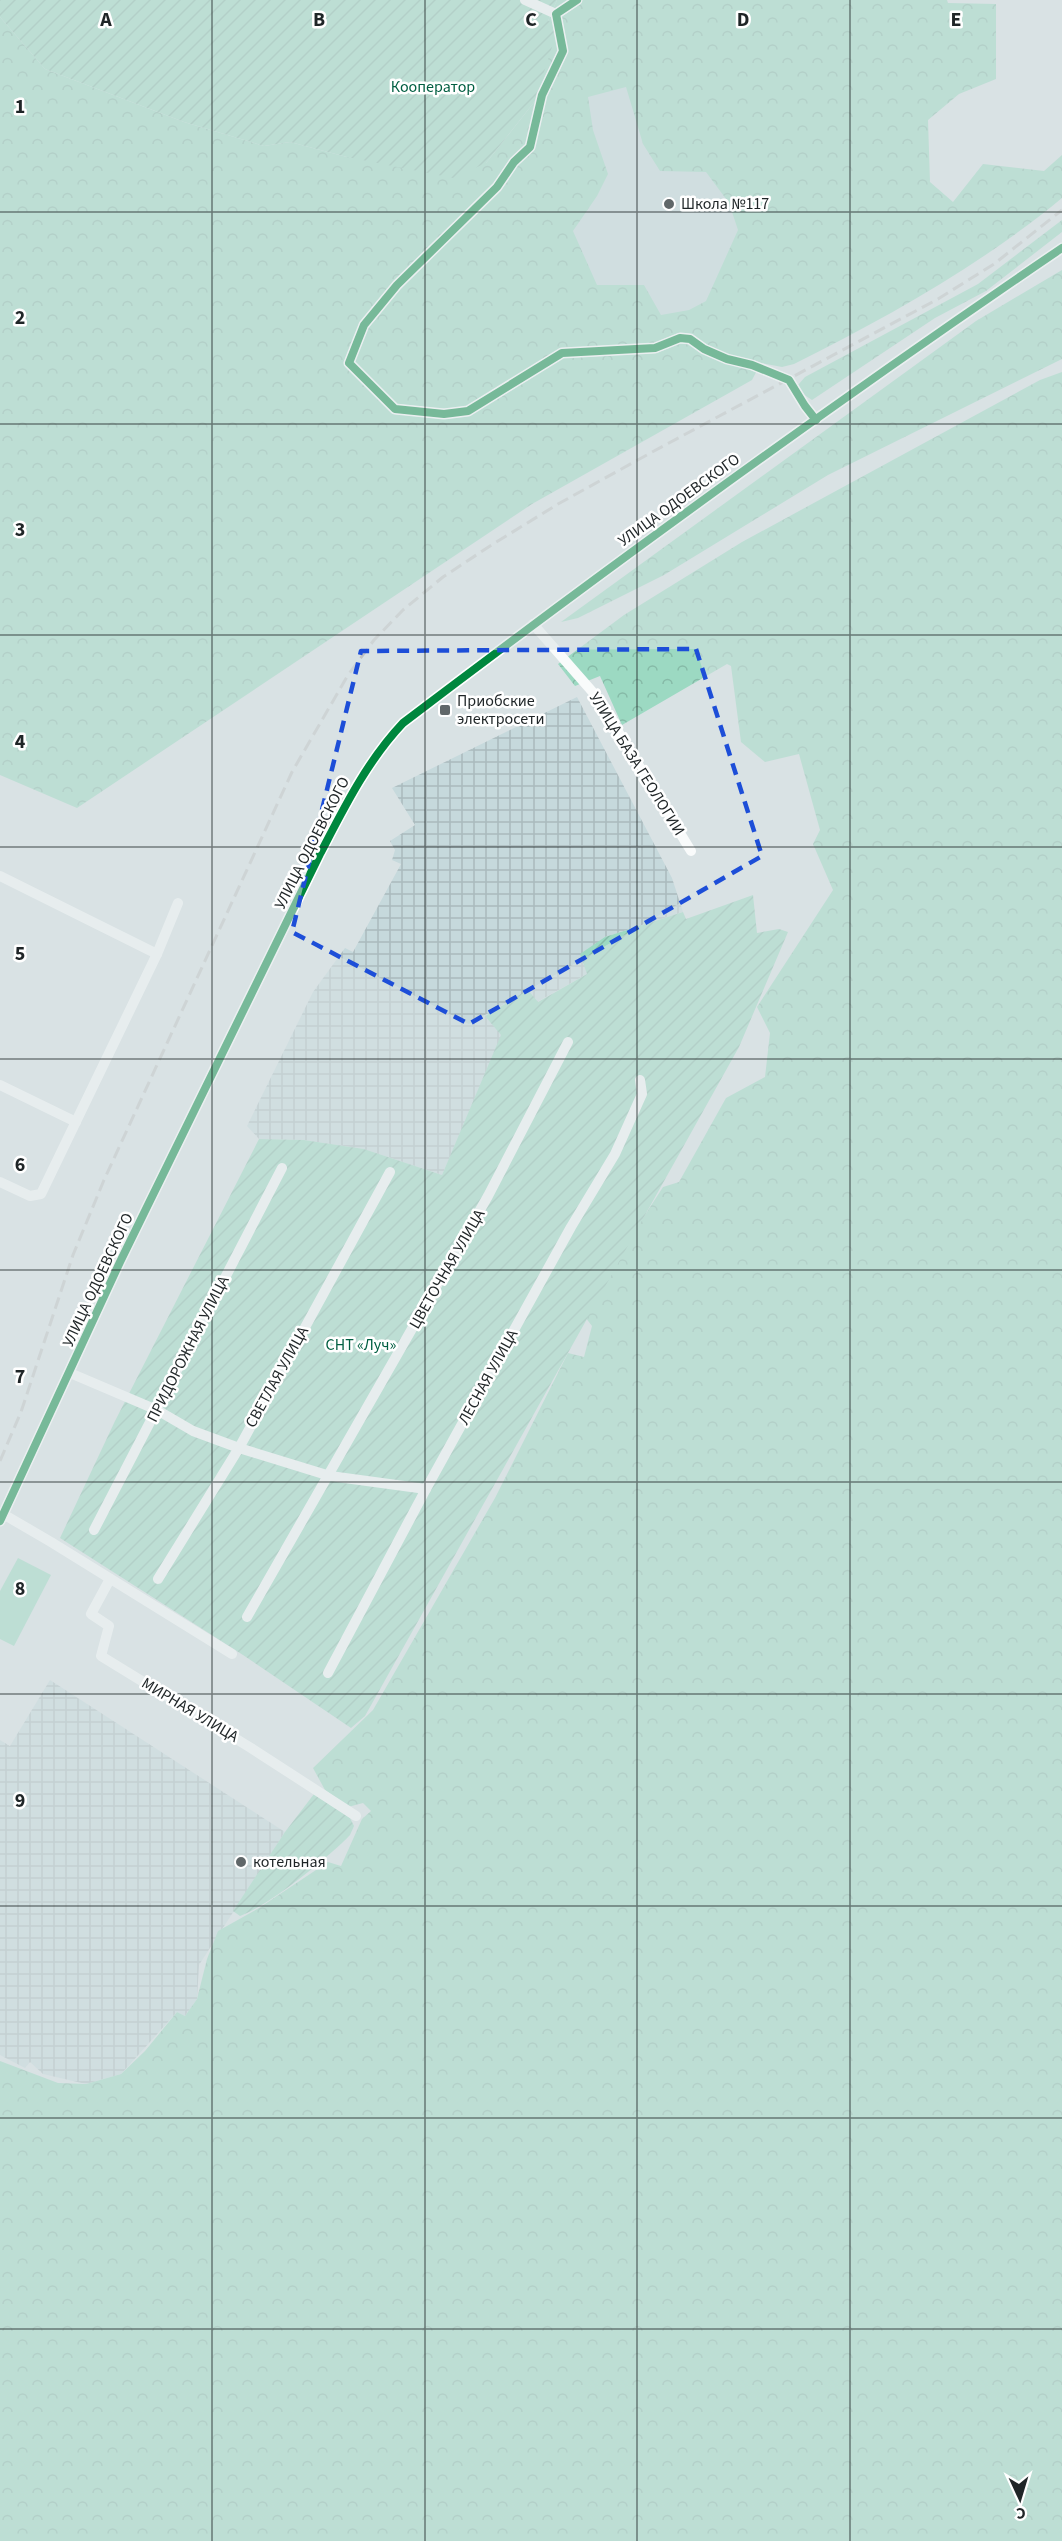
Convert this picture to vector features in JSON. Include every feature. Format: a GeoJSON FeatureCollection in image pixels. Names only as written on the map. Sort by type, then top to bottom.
{"type":"FeatureCollection","features":[{"type":"Feature","properties":{"kind":"street"},"geometry":{"type":"LineString","coordinates":[[525,0],[556,14]]}},
{"type":"Feature","properties":{"kind":"street"},"geometry":{"type":"LineString","coordinates":[[556,14],[577,0]]}},
{"type":"Feature","properties":{"kind":"street"},"geometry":{"type":"LineString","coordinates":[[556,14],[563,51],[546,83],[530,147],[514,162],[497,187],[397,285],[364,325],[349,363],[395,409],[444,414],[468,411],[562,353],[655,348],[680,338],[690,339],[704,349],[727,359],[752,365],[789,380],[816,420]]}},
{"type":"Feature","properties":{"kind":"street","name":"УЛИЦА ОДОЕВСКОГО"},"geometry":{"type":"LineString","coordinates":[[2,1517],[120,1262],[320,854],[372,761],[403,723],[646,540],[896,361],[1062,248]]}},
{"type":"Feature","properties":{"kind":"street","name":"УЛИЦА БАЗА ГЕОЛОГИИ"},"geometry":{"type":"LineString","coordinates":[[533,624],[597,697],[692,851]]}},
{"type":"Feature","properties":{"kind":"street"},"geometry":{"type":"LineString","coordinates":[[0,876],[157,954]]}},
{"type":"Feature","properties":{"kind":"street"},"geometry":{"type":"LineString","coordinates":[[0,1182],[30,1196],[41,1194],[157,954],[178,903]]}},
{"type":"Feature","properties":{"kind":"street","name":"ЦВЕТОЧНАЯ УЛИЦА"},"geometry":{"type":"LineString","coordinates":[[247,1617],[330,1476],[488,1196],[568,1042]]}},
{"type":"Feature","properties":{"kind":"street","name":"ЛЕСНАЯ УЛИЦА"},"geometry":{"type":"LineString","coordinates":[[328,1673],[426,1490],[566,1237],[615,1154],[642,1094],[640,1080]]}},
{"type":"Feature","properties":{"kind":"street"},"geometry":{"type":"LineString","coordinates":[[0,1085],[76,1122]]}},
{"type":"Feature","properties":{"kind":"street","name":"ПРИДОРОЖНАЯ УЛИЦА"},"geometry":{"type":"LineString","coordinates":[[94,1530],[282,1168]]}},
{"type":"Feature","properties":{"kind":"street","name":"СВЕТЛАЯ УЛИЦА"},"geometry":{"type":"LineString","coordinates":[[158,1579],[239,1448],[390,1172]]}},
{"type":"Feature","properties":{"kind":"street"},"geometry":{"type":"LineString","coordinates":[[70,1373],[157,1410],[193,1431],[239,1448],[330,1476],[426,1490]]}},
{"type":"Feature","properties":{"kind":"street"},"geometry":{"type":"LineString","coordinates":[[2,1517],[110,1579],[232,1654]]}},
{"type":"Feature","properties":{"kind":"street","name":"МИРНАЯ УЛИЦА"},"geometry":{"type":"LineString","coordinates":[[110,1579],[92,1614],[109,1626],[101,1656],[356,1816]]}},
{"type":"Feature","properties":{"kind":"highlighted area"},"geometry":{"type":"Polygon","coordinates":[[[696,649],[762,856],[469,1024],[292,932],[361,651],[696,649]]]}},
{"type":"Feature","properties":{"kind":"shaded area","name":"Школа №117"},"geometry":{"type":"Polygon","coordinates":[[[623,77],[789,177],[692,330],[580,310],[565,230],[574,91],[623,77]]]}},
{"type":"Feature","properties":{"kind":"shaded area"},"geometry":{"type":"Polygon","coordinates":[[[577,697],[672,878],[683,912],[605,937],[587,974],[537,1002],[485,1015],[502,1035],[442,1175],[364,1149],[304,1140],[259,1139],[247,1126],[313,992],[345,948],[353,952],[401,864],[392,860],[395,850],[390,841],[415,825],[392,788],[577,697]]]}},
{"type":"Feature","properties":{"kind":"shaded area"},"geometry":{"type":"Polygon","coordinates":[[[50,1680],[285,1832],[199,1965],[197,1999],[185,2016],[177,2012],[121,2074],[86,2084],[43,2074],[30,2062],[25,2068],[0,2055],[0,1740],[10,1746],[50,1680]]]}},
{"type":"Feature","properties":{"kind":"green space","name":"Кооператор"},"geometry":{"type":"Polygon","coordinates":[[[0,0],[557,0],[548,21],[553,22],[556,34],[535,101],[486,163],[453,178],[347,157],[290,142],[264,146],[184,122],[45,69],[0,17],[0,0]]]}},
{"type":"Feature","properties":{"kind":"green space"},"geometry":{"type":"Polygon","coordinates":[[[557,0],[947,0],[948,3],[996,4],[996,79],[959,94],[928,120],[930,182],[953,202],[983,164],[1044,171],[1062,155],[1062,198],[999,246],[899,308],[794,364],[782,367],[761,363],[752,380],[532,504],[77,808],[0,775],[0,17],[45,69],[184,122],[264,146],[290,142],[347,157],[486,163],[535,101],[548,21],[557,0]],[[626,87],[588,97],[593,130],[608,174],[597,196],[573,231],[597,285],[644,285],[661,315],[689,310],[706,301],[738,230],[729,203],[706,172],[660,171],[643,144],[626,87]]]}},
{"type":"Feature","properties":{"kind":"green space"},"geometry":{"type":"Polygon","coordinates":[[[1062,220],[1062,232],[986,291],[935,318],[812,400],[800,392],[798,385],[805,377],[978,284],[1062,220]]]}},
{"type":"Feature","properties":{"kind":"green space"},"geometry":{"type":"Polygon","coordinates":[[[1062,270],[1062,359],[828,475],[664,575],[578,618],[561,622],[976,321],[1062,270]]]}},
{"type":"Feature","properties":{"kind":"green space"},"geometry":{"type":"Polygon","coordinates":[[[1062,372],[1062,2541],[0,2541],[0,2061],[58,2083],[86,2084],[121,2074],[145,2051],[177,2012],[185,2016],[197,1999],[207,1959],[218,1931],[259,1908],[328,1862],[341,1866],[362,1819],[371,1811],[363,1803],[348,1807],[325,1790],[313,1768],[373,1710],[495,1498],[568,1353],[584,1357],[592,1326],[582,1313],[663,1187],[679,1182],[726,1098],[765,1077],[770,1033],[757,1007],[833,890],[813,844],[820,830],[799,754],[765,762],[741,742],[731,666],[727,664],[622,725],[600,676],[575,686],[558,664],[624,615],[742,542],[1040,380],[1062,372]]]}},
{"type":"Feature","properties":{"kind":"green space","name":"СНТ «Луч»"},"geometry":{"type":"Polygon","coordinates":[[[753,895],[757,933],[779,929],[788,932],[739,1047],[365,1716],[351,1728],[243,1655],[60,1538],[115,1421],[259,1139],[304,1140],[364,1149],[442,1175],[501,1035],[485,1016],[528,990],[538,1002],[587,974],[580,954],[605,937],[683,912],[686,919],[753,895]]]}},
{"type":"Feature","properties":{"kind":"green space"},"geometry":{"type":"Polygon","coordinates":[[[18,1558],[51,1575],[14,1646],[0,1639],[0,1591],[18,1558]]]}},
{"type":"Feature","properties":{"kind":"green space"},"geometry":{"type":"Polygon","coordinates":[[[314,1794],[350,1818],[354,1826],[350,1835],[297,1880],[252,1911],[240,1916],[233,1911],[285,1832],[314,1794]]]}},
{"type":"Feature","properties":{"kind":"railway"},"geometry":{"type":"LineString","coordinates":[[0,1461],[21,1412],[73,1255],[104,1180],[292,772],[348,675],[374,640],[403,610],[443,577],[490,546],[558,504],[654,451],[938,299],[994,264],[1062,210]]}},
{"type":"Feature","properties":{"kind":"cycle path"},"geometry":{"type":"LineString","coordinates":[[577,0],[556,14],[563,51],[542,95],[530,147],[514,162],[497,187],[397,285],[364,325],[349,363],[395,409],[444,414],[468,411],[562,353],[655,348],[680,338],[690,339],[704,349],[727,359],[752,365],[789,380],[816,420]]}},
{"type":"Feature","properties":{"kind":"cycle path"},"geometry":{"type":"LineString","coordinates":[[0,1521],[120,1262],[320,854],[357,786],[390,738],[403,723],[647,541],[895,363],[1062,248]]}},
{"type":"Feature","properties":{"kind":"place","name":"Школа №117"},"geometry":{"type":"Point","coordinates":[669,204]}},
{"type":"Feature","properties":{"kind":"place","name":"Приобские электросети"},"geometry":{"type":"Point","coordinates":[445,710]}},
{"type":"Feature","properties":{"kind":"place","name":"котельная"},"geometry":{"type":"Point","coordinates":[241,1862]}}]}
